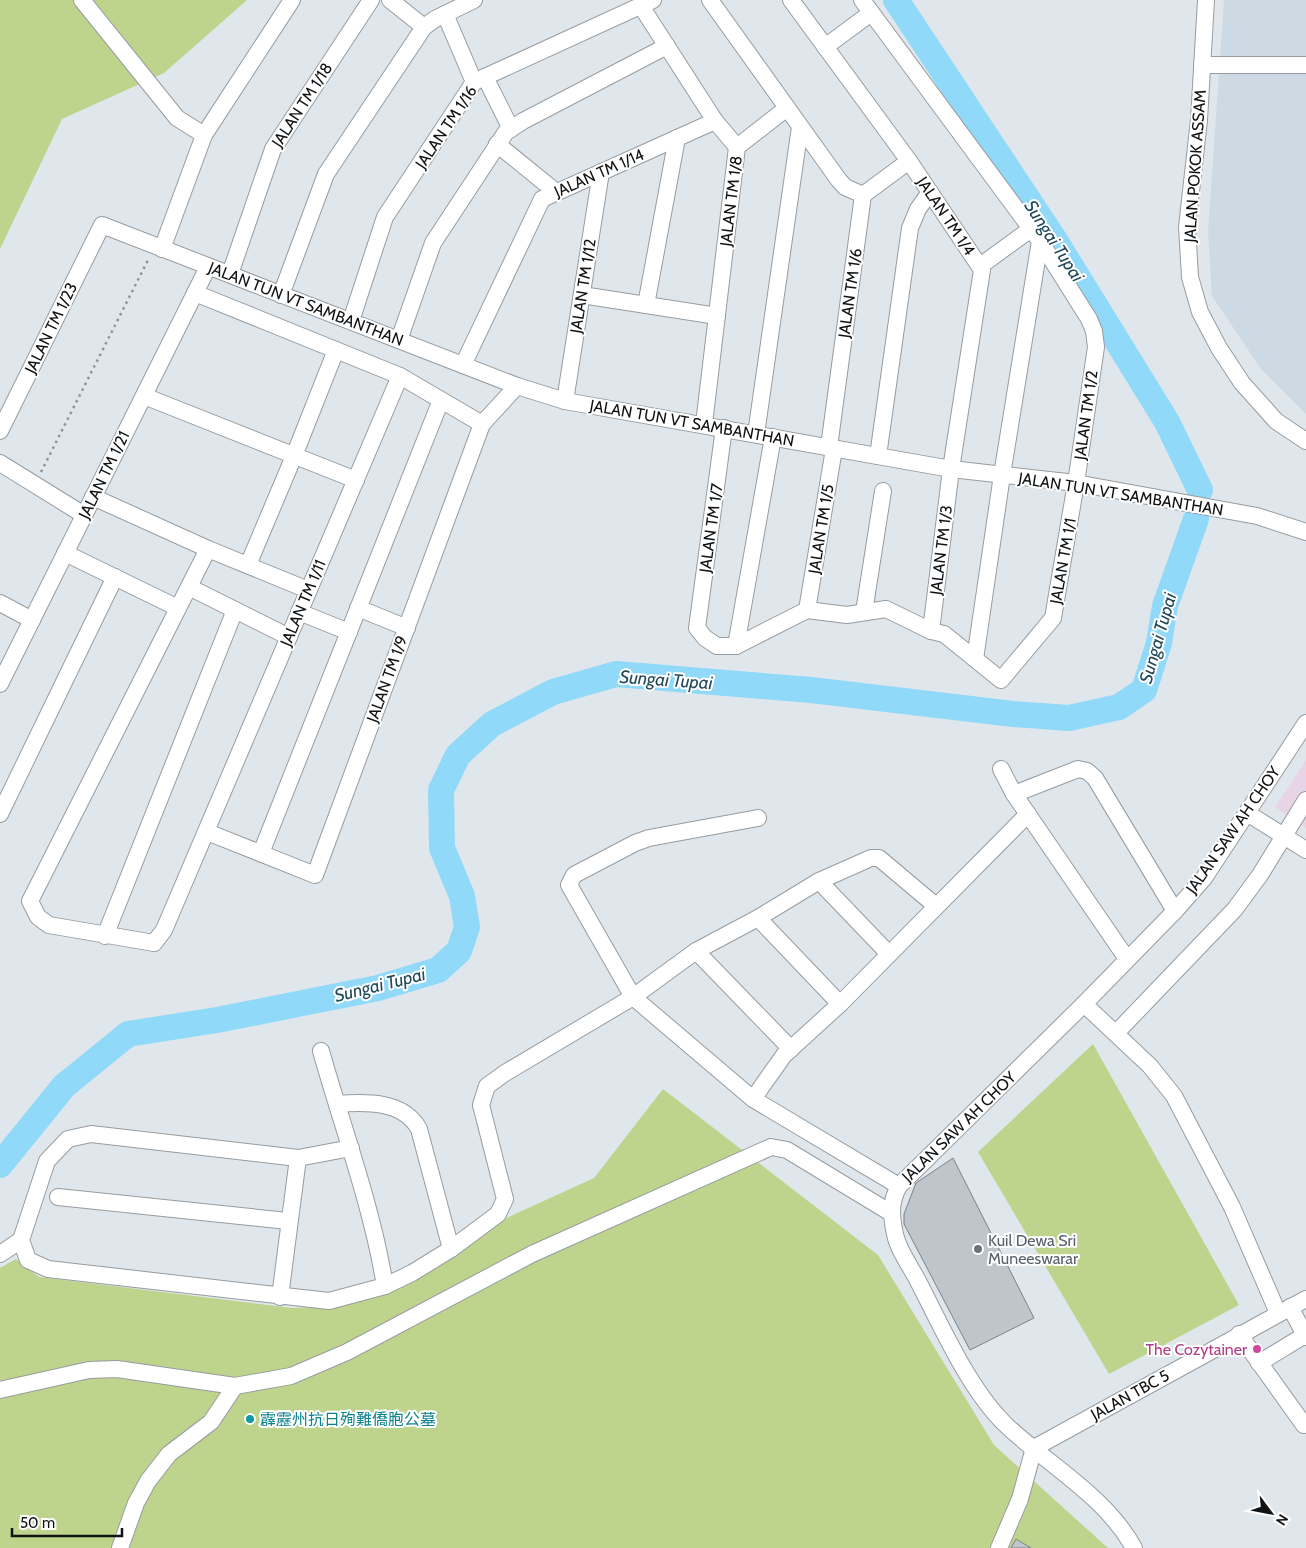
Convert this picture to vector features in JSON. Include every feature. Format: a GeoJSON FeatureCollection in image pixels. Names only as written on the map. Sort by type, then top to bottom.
{"type":"FeatureCollection","features":[{"type":"Feature","properties":{"kind":"street"},"geometry":{"type":"LineString","coordinates":[[82,0],[177,118],[204,135]]}},
{"type":"Feature","properties":{"kind":"street"},"geometry":{"type":"LineString","coordinates":[[159,247],[204,135],[292,0]]}},
{"type":"Feature","properties":{"kind":"street","name":"JALAN TM 1/18"},"geometry":{"type":"LineString","coordinates":[[230,274],[273,149],[371,0]]}},
{"type":"Feature","properties":{"kind":"street"},"geometry":{"type":"LineString","coordinates":[[390,0],[424,27]]}},
{"type":"Feature","properties":{"kind":"street"},"geometry":{"type":"LineString","coordinates":[[281,295],[326,174],[424,27],[474,0]]}},
{"type":"Feature","properties":{"kind":"street"},"geometry":{"type":"LineString","coordinates":[[710,0],[845,187],[863,194],[910,161]]}},
{"type":"Feature","properties":{"kind":"street","name":"JALAN TM 1/4"},"geometry":{"type":"LineString","coordinates":[[790,0],[910,161],[982,270],[951,469]]}},
{"type":"Feature","properties":{"kind":"street","name":"JALAN POKOK ASSAM"},"geometry":{"type":"LineString","coordinates":[[1206,0],[1187,227],[1190,278],[1200,312],[1219,348],[1242,383],[1276,420],[1306,441]]}},
{"type":"Feature","properties":{"kind":"street","name":"JALAN TM 1/8"},"geometry":{"type":"LineString","coordinates":[[647,3],[667,46],[715,121],[737,147],[704,424]]}},
{"type":"Feature","properties":{"kind":"street","name":"JALAN TM 1/16"},"geometry":{"type":"LineString","coordinates":[[351,322],[385,217],[480,79],[647,3]]}},
{"type":"Feature","properties":{"kind":"street"},"geometry":{"type":"LineString","coordinates":[[825,47],[866,6],[1036,235],[975,659]]}},
{"type":"Feature","properties":{"kind":"street"},"geometry":{"type":"LineString","coordinates":[[445,14],[480,79],[511,129]]}},
{"type":"Feature","properties":{"kind":"street"},"geometry":{"type":"LineString","coordinates":[[399,340],[433,243],[497,144],[511,129],[667,46]]}},
{"type":"Feature","properties":{"kind":"street"},"geometry":{"type":"LineString","coordinates":[[1202,65],[1306,64]]}},
{"type":"Feature","properties":{"kind":"street"},"geometry":{"type":"LineString","coordinates":[[737,147],[787,108]]}},
{"type":"Feature","properties":{"kind":"street","name":"JALAN TM 1/14"},"geometry":{"type":"LineString","coordinates":[[463,364],[542,198],[715,121]]}},
{"type":"Feature","properties":{"kind":"street"},"geometry":{"type":"LineString","coordinates":[[756,434],[800,126]]}},
{"type":"Feature","properties":{"kind":"street"},"geometry":{"type":"LineString","coordinates":[[646,305],[677,138]]}},
{"type":"Feature","properties":{"kind":"street"},"geometry":{"type":"LineString","coordinates":[[497,144],[556,192]]}},
{"type":"Feature","properties":{"kind":"street","name":"JALAN TM 1/12"},"geometry":{"type":"LineString","coordinates":[[565,401],[601,172]]}},
{"type":"Feature","properties":{"kind":"street"},"geometry":{"type":"LineString","coordinates":[[878,456],[910,228],[915,214],[930,192]]}},
{"type":"Feature","properties":{"kind":"street","name":"JALAN TM 1/6"},"geometry":{"type":"LineString","coordinates":[[832,448],[863,194]]}},
{"type":"Feature","properties":{"kind":"street","name":"JALAN TUN VT SAMBANTHAN"},"geometry":{"type":"LineString","coordinates":[[102,225],[518,386],[565,401],[951,469],[1076,483],[1257,516],[1306,532]]}},
{"type":"Feature","properties":{"kind":"street","name":"JALAN TM 1/23"},"geometry":{"type":"LineString","coordinates":[[0,431],[102,225]]}},
{"type":"Feature","properties":{"kind":"street"},"geometry":{"type":"LineString","coordinates":[[980,266],[1036,235]]}},
{"type":"Feature","properties":{"kind":"street","name":"JALAN TM 1/2"},"geometry":{"type":"LineString","coordinates":[[1036,235],[1089,319],[1094,331],[1096,347],[1076,483]]}},
{"type":"Feature","properties":{"kind":"street","name":"JALAN TM 1/21"},"geometry":{"type":"LineString","coordinates":[[0,684],[208,267]]}},
{"type":"Feature","properties":{"kind":"street"},"geometry":{"type":"LineString","coordinates":[[195,293],[400,376],[482,424]]}},
{"type":"Feature","properties":{"kind":"street"},"geometry":{"type":"LineString","coordinates":[[582,295],[717,316]]}},
{"type":"Feature","properties":{"kind":"street"},"geometry":{"type":"LineString","coordinates":[[248,565],[336,350]]}},
{"type":"Feature","properties":{"kind":"street","name":"JALAN TM 1/11"},"geometry":{"type":"LineString","coordinates":[[105,936],[154,943],[164,930],[400,376]]}},
{"type":"Feature","properties":{"kind":"street","name":"JALAN TM 1/9"},"geometry":{"type":"LineString","coordinates":[[207,832],[315,875],[482,424],[518,386]]}},
{"type":"Feature","properties":{"kind":"street"},"geometry":{"type":"LineString","coordinates":[[144,396],[356,480]]}},
{"type":"Feature","properties":{"kind":"street"},"geometry":{"type":"LineString","coordinates":[[261,853],[441,400]]}},
{"type":"Feature","properties":{"kind":"street","name":"JALAN TM 1/7"},"geometry":{"type":"LineString","coordinates":[[724,428],[697,628],[705,638],[717,646],[736,646]]}},
{"type":"Feature","properties":{"kind":"street"},"geometry":{"type":"LineString","coordinates":[[736,646],[773,437]]}},
{"type":"Feature","properties":{"kind":"street","name":"JALAN TM 1/5"},"geometry":{"type":"LineString","coordinates":[[807,610],[832,448]]}},
{"type":"Feature","properties":{"kind":"street"},"geometry":{"type":"LineString","coordinates":[[0,463],[84,515]]}},
{"type":"Feature","properties":{"kind":"street","name":"JALAN TM 1/3"},"geometry":{"type":"LineString","coordinates":[[931,631],[951,469]]}},
{"type":"Feature","properties":{"kind":"street","name":"JALAN TM 1/1"},"geometry":{"type":"LineString","coordinates":[[975,659],[1001,680],[1053,618],[1076,483]]}},
{"type":"Feature","properties":{"kind":"street"},"geometry":{"type":"LineString","coordinates":[[864,612],[883,490]]}},
{"type":"Feature","properties":{"kind":"street"},"geometry":{"type":"LineString","coordinates":[[93,497],[208,549],[308,590]]}},
{"type":"Feature","properties":{"kind":"street"},"geometry":{"type":"LineString","coordinates":[[208,549],[30,902],[38,917],[49,925],[105,936],[235,610]]}},
{"type":"Feature","properties":{"kind":"street"},"geometry":{"type":"LineString","coordinates":[[65,553],[178,608]]}},
{"type":"Feature","properties":{"kind":"street"},"geometry":{"type":"LineString","coordinates":[[0,814],[115,577]]}},
{"type":"Feature","properties":{"kind":"street"},"geometry":{"type":"LineString","coordinates":[[189,586],[289,637]]}},
{"type":"Feature","properties":{"kind":"street"},"geometry":{"type":"LineString","coordinates":[[0,602],[32,620]]}},
{"type":"Feature","properties":{"kind":"street"},"geometry":{"type":"LineString","coordinates":[[358,608],[407,628]]}},
{"type":"Feature","properties":{"kind":"street"},"geometry":{"type":"LineString","coordinates":[[736,646],[807,610],[847,615],[886,609],[931,631],[944,634],[975,659]]}},
{"type":"Feature","properties":{"kind":"street"},"geometry":{"type":"LineString","coordinates":[[299,612],[349,632]]}},
{"type":"Feature","properties":{"kind":"street","name":"JALAN SAW AH CHOY"},"geometry":{"type":"LineString","coordinates":[[1134,1548],[1114,1521],[1094,1500],[1008,1427],[989,1407],[956,1353],[895,1236],[891,1213],[892,1199],[898,1186],[1084,1004],[1175,911],[1204,878],[1306,723]]}},
{"type":"Feature","properties":{"kind":"street"},"geometry":{"type":"LineString","coordinates":[[1001,769],[1014,794],[1127,959]]}},
{"type":"Feature","properties":{"kind":"street"},"geometry":{"type":"LineString","coordinates":[[1014,794],[1078,769],[1087,771],[1095,778],[1175,911]]}},
{"type":"Feature","properties":{"kind":"street"},"geometry":{"type":"LineString","coordinates":[[1117,1032],[1235,908],[1306,800]]}},
{"type":"Feature","properties":{"kind":"street"},"geometry":{"type":"LineString","coordinates":[[1248,813],[1306,850]]}},
{"type":"Feature","properties":{"kind":"street"},"geometry":{"type":"LineString","coordinates":[[753,1099],[791,1049],[840,1004],[888,953],[1028,814]]}},
{"type":"Feature","properties":{"kind":"street"},"geometry":{"type":"LineString","coordinates":[[758,818],[649,838],[635,843],[570,879],[569,885],[633,998],[753,1099],[898,1186]]}},
{"type":"Feature","properties":{"kind":"street"},"geometry":{"type":"LineString","coordinates":[[351,1148],[298,1158],[91,1134],[68,1139],[47,1161],[21,1240],[28,1260],[48,1269],[280,1297],[329,1301],[385,1286],[412,1273],[451,1249],[498,1214],[505,1199],[482,1115],[481,1104],[487,1086],[633,998],[696,951],[758,918],[819,881],[871,858],[879,858],[936,906]]}},
{"type":"Feature","properties":{"kind":"street"},"geometry":{"type":"LineString","coordinates":[[819,881],[888,953]]}},
{"type":"Feature","properties":{"kind":"street"},"geometry":{"type":"LineString","coordinates":[[758,918],[840,1004]]}},
{"type":"Feature","properties":{"kind":"street"},"geometry":{"type":"LineString","coordinates":[[696,951],[791,1049]]}},
{"type":"Feature","properties":{"kind":"street"},"geometry":{"type":"LineString","coordinates":[[1084,1004],[1117,1032],[1150,1066],[1174,1096],[1284,1310],[1305,1336],[1259,1363]]}},
{"type":"Feature","properties":{"kind":"street"},"geometry":{"type":"LineString","coordinates":[[321,1051],[351,1148],[381,1263],[385,1286]]}},
{"type":"Feature","properties":{"kind":"street"},"geometry":{"type":"LineString","coordinates":[[337,1104],[370,1102],[408,1115],[414,1121],[419,1129],[451,1249]]}},
{"type":"Feature","properties":{"kind":"street"},"geometry":{"type":"LineString","coordinates":[[0,1390],[89,1370],[117,1370],[235,1386],[291,1376],[347,1352],[532,1254],[771,1147],[787,1150],[891,1213]]}},
{"type":"Feature","properties":{"kind":"street"},"geometry":{"type":"LineString","coordinates":[[280,1297],[288,1221],[298,1158]]}},
{"type":"Feature","properties":{"kind":"street"},"geometry":{"type":"LineString","coordinates":[[58,1197],[288,1221]]}},
{"type":"Feature","properties":{"kind":"street"},"geometry":{"type":"LineString","coordinates":[[0,1254],[21,1240]]}},
{"type":"Feature","properties":{"kind":"street","name":"JALAN TBC 5"},"geometry":{"type":"LineString","coordinates":[[1034,1448],[1306,1299]]}},
{"type":"Feature","properties":{"kind":"street"},"geometry":{"type":"LineString","coordinates":[[1239,1334],[1304,1426]]}},
{"type":"Feature","properties":{"kind":"street"},"geometry":{"type":"LineString","coordinates":[[120,1548],[136,1502],[148,1481],[169,1454],[210,1422],[235,1386]]}},
{"type":"Feature","properties":{"kind":"street"},"geometry":{"type":"LineString","coordinates":[[999,1548],[1020,1499],[1034,1448]]}},
{"type":"Feature","properties":{"kind":"path"},"geometry":{"type":"LineString","coordinates":[[35,484],[159,247]]}},
{"type":"Feature","properties":{"kind":"shaded area"},"geometry":{"type":"Polygon","coordinates":[[[1224,0],[1306,0],[1306,414],[1261,369],[1212,296],[1208,231],[1224,0]]]}},
{"type":"Feature","properties":{"kind":"shaded area"},"geometry":{"type":"Polygon","coordinates":[[[1306,760],[1306,828],[1275,807],[1306,760]]]}},
{"type":"Feature","properties":{"kind":"green space"},"geometry":{"type":"Polygon","coordinates":[[[0,0],[247,0],[164,73],[62,119],[0,249],[0,0]]]}},
{"type":"Feature","properties":{"kind":"green space"},"geometry":{"type":"Polygon","coordinates":[[[1093,1044],[1239,1305],[1109,1374],[978,1152],[1093,1044]]]}},
{"type":"Feature","properties":{"kind":"green space"},"geometry":{"type":"Polygon","coordinates":[[[663,1089],[878,1255],[994,1445],[1108,1548],[0,1548],[0,1268],[16,1259],[39,1277],[292,1308],[338,1306],[502,1220],[594,1178],[663,1089]]]}},
{"type":"Feature","properties":{"kind":"building"},"geometry":{"type":"Polygon","coordinates":[[[953,1158],[1034,1318],[970,1350],[904,1224],[904,1214],[916,1183],[953,1158]]]}},
{"type":"Feature","properties":{"kind":"building"},"geometry":{"type":"Polygon","coordinates":[[[1016,1539],[1031,1548],[1011,1548],[1016,1539]]]}},
{"type":"Feature","properties":{"kind":"waterway","name":"Sungai Tupai"},"geometry":{"type":"LineString","coordinates":[[896,0],[1056,242],[1167,422],[1200,490]]}},
{"type":"Feature","properties":{"kind":"waterway","name":"Sungai Tupai"},"geometry":{"type":"LineString","coordinates":[[0,1165],[64,1086],[128,1034],[217,1020],[378,988],[438,970],[459,951],[467,927],[462,896],[442,848],[441,790],[458,755],[492,724],[553,692],[616,674],[811,690],[1013,714],[1069,718],[1119,707],[1144,690],[1159,643],[1165,606],[1196,519]]}},
{"type":"Feature","properties":{"kind":"place","name":"Kuil Dewa Sri Muneeswarar"},"geometry":{"type":"Point","coordinates":[978,1249]}},
{"type":"Feature","properties":{"kind":"place","name":"The Cozytainer"},"geometry":{"type":"Point","coordinates":[1257,1349]}},
{"type":"Feature","properties":{"kind":"place","name":"霹靂州抗日殉難僑胞公墓"},"geometry":{"type":"Point","coordinates":[250,1419]}}]}
